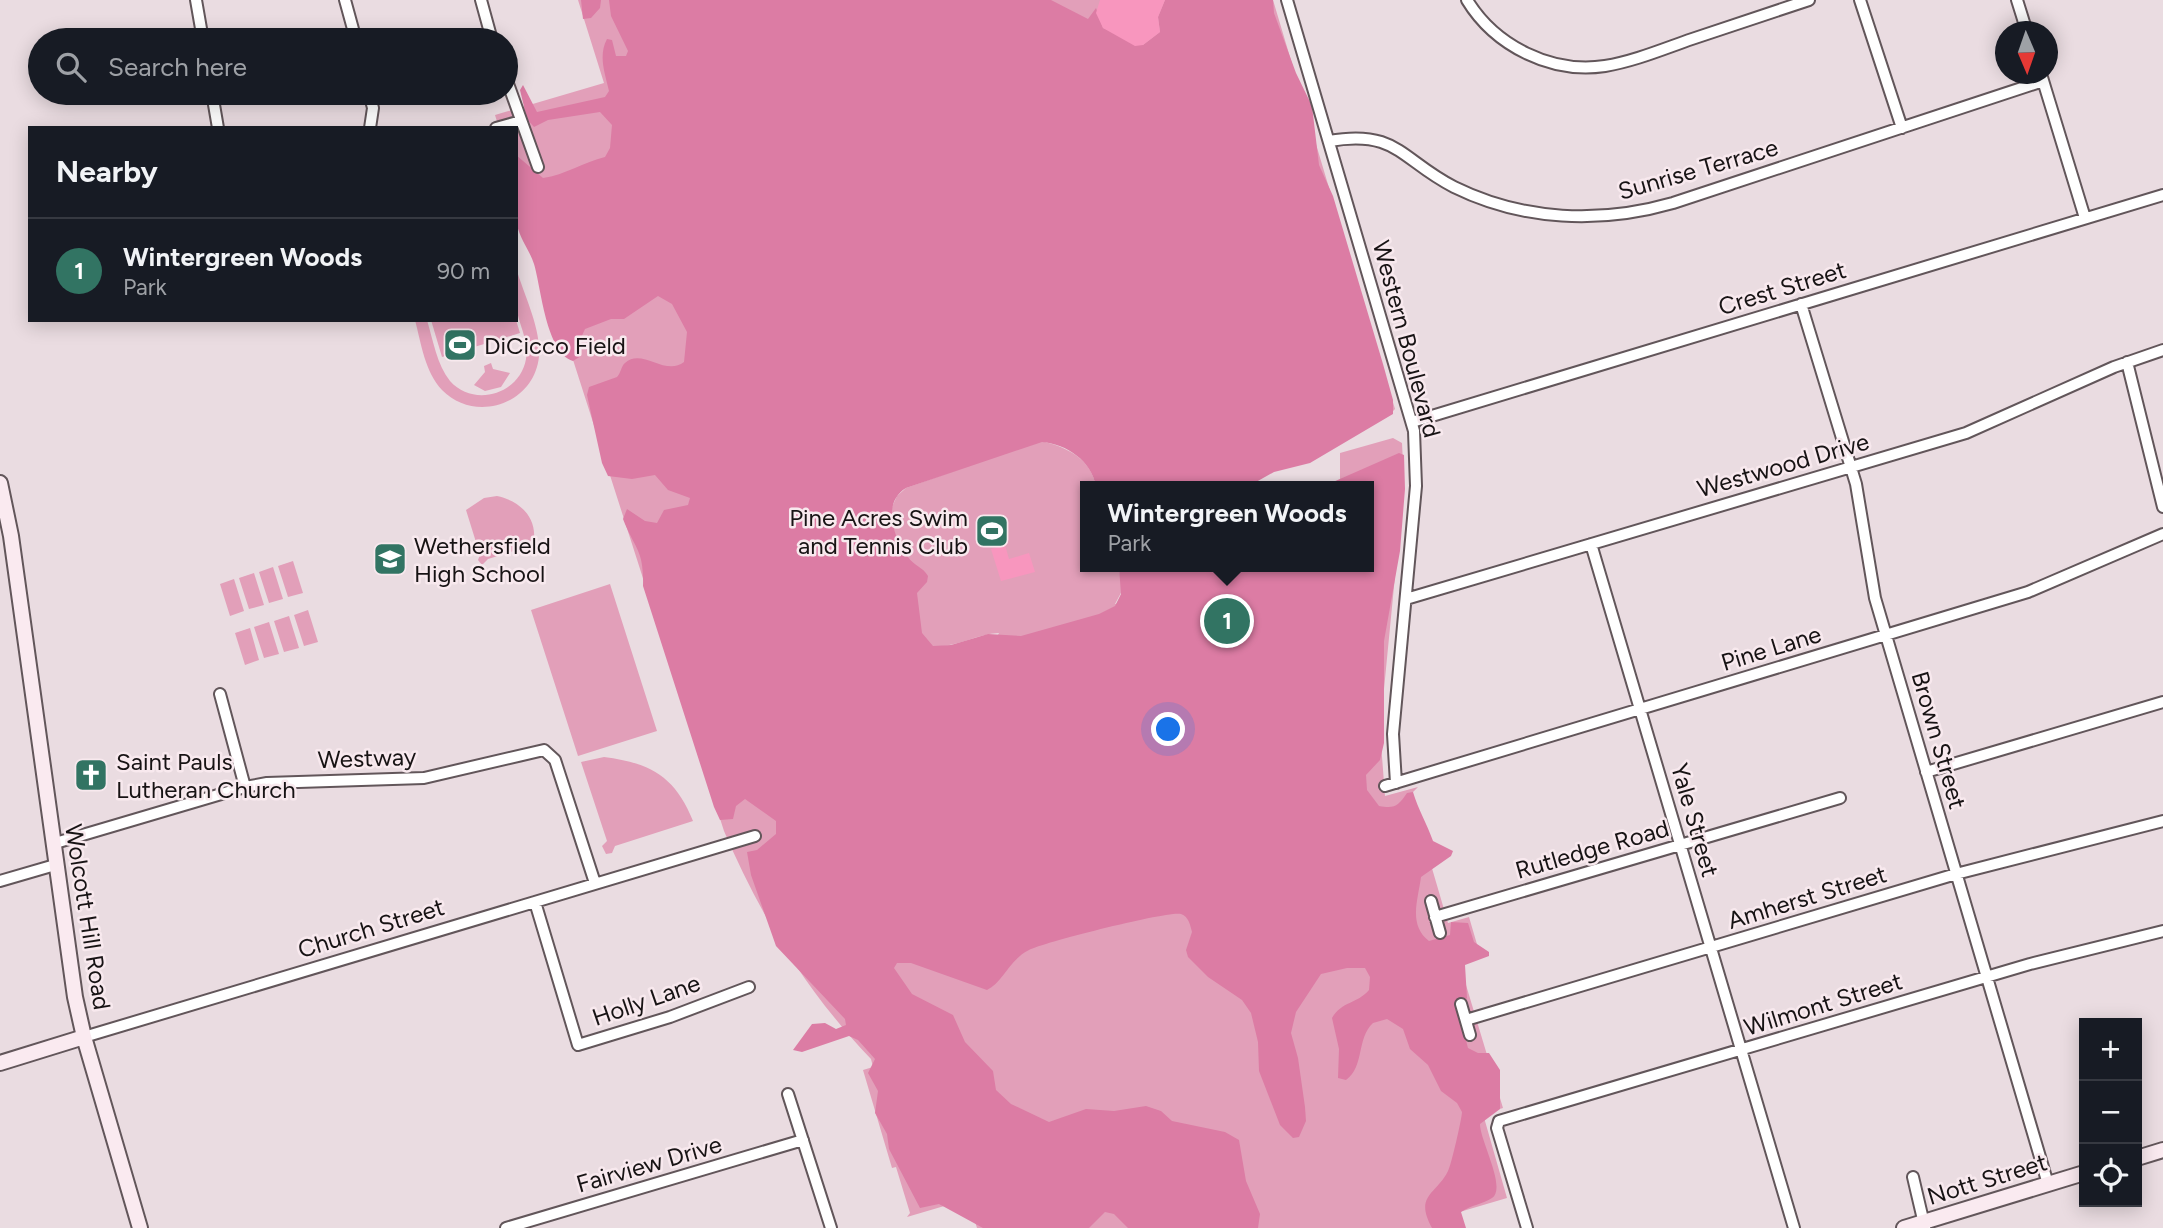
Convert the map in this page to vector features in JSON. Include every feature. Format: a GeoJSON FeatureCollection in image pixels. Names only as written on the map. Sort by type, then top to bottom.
{"type":"FeatureCollection","features":[{"type":"Feature","properties":{"kind":"street"},"geometry":{"type":"LineString","coordinates":[[196,0],[201,28]]}},
{"type":"Feature","properties":{"kind":"street"},"geometry":{"type":"LineString","coordinates":[[345,0],[353,28]]}},
{"type":"Feature","properties":{"kind":"street"},"geometry":{"type":"LineString","coordinates":[[481,0],[489,28]]}},
{"type":"Feature","properties":{"kind":"street","name":"Western Boulevard"},"geometry":{"type":"LineString","coordinates":[[1287,0],[1412,422],[1417,477],[1390,784]]}},
{"type":"Feature","properties":{"kind":"street"},"geometry":{"type":"LineString","coordinates":[[1467,0],[1486,25],[1509,43],[1543,60],[1578,67],[1628,61],[1809,0]]}},
{"type":"Feature","properties":{"kind":"street"},"geometry":{"type":"LineString","coordinates":[[1860,0],[1902,128]]}},
{"type":"Feature","properties":{"kind":"street"},"geometry":{"type":"LineString","coordinates":[[2017,0],[2024,21]]}},
{"type":"Feature","properties":{"kind":"street","name":"Sunrise Terrace"},"geometry":{"type":"LineString","coordinates":[[1329,141],[1364,136],[1383,141],[1452,186],[1517,209],[1553,215],[1602,216],[1663,205],[1902,128],[2023,84]]}},
{"type":"Feature","properties":{"kind":"street"},"geometry":{"type":"LineString","coordinates":[[2044,84],[2085,218]]}},
{"type":"Feature","properties":{"kind":"street"},"geometry":{"type":"LineString","coordinates":[[214,105],[218,126]]}},
{"type":"Feature","properties":{"kind":"street"},"geometry":{"type":"LineString","coordinates":[[370,126],[372,105]]}},
{"type":"Feature","properties":{"kind":"street"},"geometry":{"type":"LineString","coordinates":[[515,105],[538,167]]}},
{"type":"Feature","properties":{"kind":"street"},"geometry":{"type":"LineString","coordinates":[[503,126],[521,121]]}},
{"type":"Feature","properties":{"kind":"street","name":"Crest Street"},"geometry":{"type":"LineString","coordinates":[[1412,422],[2163,195]]}},
{"type":"Feature","properties":{"kind":"street","name":"Brown Street"},"geometry":{"type":"LineString","coordinates":[[1801,304],[1862,507],[1874,592],[1886,635],[2048,1184]]}},
{"type":"Feature","properties":{"kind":"street","name":"Westwood Drive"},"geometry":{"type":"LineString","coordinates":[[1406,599],[1989,425],[2127,362],[2163,350]]}},
{"type":"Feature","properties":{"kind":"street"},"geometry":{"type":"LineString","coordinates":[[2127,362],[2163,508]]}},
{"type":"Feature","properties":{"kind":"street","name":"Wolcott Hill Road"},"geometry":{"type":"LineString","coordinates":[[0,483],[55,865],[84,1037],[140,1228]]}},
{"type":"Feature","properties":{"kind":"street","name":"Pine Lane"},"geometry":{"type":"LineString","coordinates":[[1390,784],[2036,589],[2163,534]]}},
{"type":"Feature","properties":{"kind":"street","name":"Yale Street"},"geometry":{"type":"LineString","coordinates":[[1591,544],[1794,1228]]}},
{"type":"Feature","properties":{"kind":"street"},"geometry":{"type":"LineString","coordinates":[[220,694],[245,787]]}},
{"type":"Feature","properties":{"kind":"street"},"geometry":{"type":"LineString","coordinates":[[1926,772],[2163,702]]}},
{"type":"Feature","properties":{"kind":"street","name":"Westway"},"geometry":{"type":"LineString","coordinates":[[52,844],[245,787],[267,783],[424,778],[544,750],[555,760],[595,883]]}},
{"type":"Feature","properties":{"kind":"street","name":"Rutledge Road"},"geometry":{"type":"LineString","coordinates":[[1436,917],[1840,797]]}},
{"type":"Feature","properties":{"kind":"street","name":"Amherst Street"},"geometry":{"type":"LineString","coordinates":[[1466,1020],[1956,874],[2163,821]]}},
{"type":"Feature","properties":{"kind":"street","name":"Church Street"},"geometry":{"type":"LineString","coordinates":[[0,1063],[755,836]]}},
{"type":"Feature","properties":{"kind":"street"},"geometry":{"type":"LineString","coordinates":[[0,881],[55,865]]}},
{"type":"Feature","properties":{"kind":"street"},"geometry":{"type":"LineString","coordinates":[[1431,901],[1440,933]]}},
{"type":"Feature","properties":{"kind":"street","name":"Holly Lane"},"geometry":{"type":"LineString","coordinates":[[536,902],[578,1045],[670,1017],[749,986]]}},
{"type":"Feature","properties":{"kind":"street","name":"Wilmont Street"},"geometry":{"type":"LineString","coordinates":[[1527,1228],[1497,1123],[1987,977],[2163,931]]}},
{"type":"Feature","properties":{"kind":"street"},"geometry":{"type":"LineString","coordinates":[[1461,1004],[1470,1035]]}},
{"type":"Feature","properties":{"kind":"street"},"geometry":{"type":"LineString","coordinates":[[788,1094],[831,1228]]}},
{"type":"Feature","properties":{"kind":"street","name":"Fairview Drive"},"geometry":{"type":"LineString","coordinates":[[506,1228],[803,1140]]}},
{"type":"Feature","properties":{"kind":"street"},"geometry":{"type":"LineString","coordinates":[[2142,1156],[2163,1150]]}},
{"type":"Feature","properties":{"kind":"street","name":"Nott Street"},"geometry":{"type":"LineString","coordinates":[[1903,1228],[1924,1225],[2079,1175]]}},
{"type":"Feature","properties":{"kind":"street"},"geometry":{"type":"LineString","coordinates":[[1913,1177],[1924,1225]]}},
{"type":"Feature","properties":{"kind":"shaded area"},"geometry":{"type":"Polygon","coordinates":[[[578,0],[1273,0],[1395,409],[1388,416],[1045,442],[1078,456],[1093,477],[1094,481],[1080,481],[1080,572],[1120,572],[1122,591],[1115,604],[1335,572],[1374,572],[1374,481],[1340,481],[1340,453],[1393,438],[1402,443],[1404,484],[1380,730],[1385,796],[1418,787],[1413,792],[1412,800],[1448,923],[1469,917],[1481,958],[1460,965],[1503,1108],[1483,1114],[1507,1198],[1446,1216],[1449,1228],[977,1228],[968,1199],[907,1217],[910,1213],[896,1167],[892,1168],[863,1070],[873,1067],[871,1059],[826,1007],[787,952],[753,893],[724,831],[518,188],[518,126],[498,126],[495,115],[604,83],[578,0]],[[985,460],[887,489],[892,507],[897,496],[906,488],[985,460]],[[999,633],[950,645],[933,646],[955,720],[999,633]]]}},
{"type":"Feature","properties":{"kind":"shaded area"},"geometry":{"type":"Polygon","coordinates":[[[581,0],[601,0],[600,8],[591,18],[583,19],[581,0]]]}},
{"type":"Feature","properties":{"kind":"shaded area"},"geometry":{"type":"Polygon","coordinates":[[[609,0],[1051,0],[1088,19],[1096,8],[1103,28],[1143,45],[1160,32],[1158,17],[1165,0],[1273,0],[1274,13],[1296,73],[1312,106],[1319,165],[1333,196],[1383,364],[1393,400],[1393,414],[1310,463],[1274,472],[1258,481],[1094,481],[1089,469],[1076,455],[1060,446],[1042,442],[906,488],[894,503],[892,521],[898,541],[910,560],[928,576],[927,582],[917,593],[922,633],[933,646],[951,645],[988,634],[1021,636],[1099,614],[1115,606],[1121,594],[1119,572],[1374,572],[1374,481],[1335,481],[1399,453],[1404,455],[1405,489],[1400,551],[1384,641],[1384,743],[1380,760],[1366,775],[1367,790],[1379,806],[1389,807],[1398,804],[1407,793],[1413,792],[1433,841],[1453,851],[1451,856],[1421,877],[1416,920],[1423,935],[1429,941],[1450,935],[1451,922],[1468,923],[1474,942],[1489,952],[1489,956],[1465,965],[1467,998],[1458,1009],[1468,1048],[1478,1053],[1489,1053],[1500,1070],[1500,1109],[1480,1124],[1495,1175],[1496,1193],[1492,1198],[1461,1212],[1466,1228],[1432,1228],[1427,1217],[1426,1202],[1448,1171],[1462,1112],[1457,1103],[1441,1091],[1428,1065],[1410,1049],[1403,1029],[1387,1019],[1373,1023],[1364,1037],[1352,1074],[1346,1080],[1338,1078],[1339,1049],[1332,1018],[1340,1008],[1369,990],[1370,977],[1365,968],[1347,968],[1321,974],[1296,1012],[1291,1033],[1298,1058],[1306,1121],[1299,1137],[1293,1138],[1280,1125],[1259,1071],[1258,1042],[1251,1013],[1242,1000],[1208,977],[1188,957],[1186,950],[1192,932],[1187,919],[1181,914],[1107,928],[1029,950],[1016,959],[998,982],[987,990],[911,963],[897,963],[894,968],[912,994],[953,1015],[965,1042],[993,1071],[996,1090],[1011,1104],[1049,1122],[1086,1109],[1114,1111],[1146,1106],[1161,1111],[1172,1121],[1225,1132],[1239,1140],[1246,1181],[1260,1214],[1258,1228],[1128,1228],[1114,1214],[1105,1212],[1089,1228],[983,1228],[939,1204],[920,1208],[889,1149],[887,1134],[875,1113],[878,1091],[868,1073],[875,1059],[858,1040],[849,1036],[802,1052],[793,1050],[812,1024],[825,1023],[836,1029],[846,1025],[845,1019],[776,946],[751,875],[747,852],[757,850],[776,834],[776,821],[745,799],[736,806],[733,819],[720,820],[714,807],[643,586],[640,557],[623,519],[627,509],[645,521],[657,523],[664,510],[688,505],[690,498],[668,490],[655,475],[632,479],[608,476],[602,463],[587,395],[589,387],[617,377],[624,364],[632,359],[639,358],[669,366],[684,362],[687,332],[672,304],[658,296],[624,319],[611,319],[585,329],[580,340],[581,356],[573,361],[556,346],[546,318],[534,264],[518,228],[518,157],[543,178],[559,174],[605,157],[610,148],[612,125],[600,112],[548,120],[534,127],[527,119],[520,90],[523,85],[537,112],[605,97],[609,91],[603,58],[607,39],[612,40],[616,56],[626,56],[628,51],[611,16],[609,0]]]}},
{"type":"Feature","properties":{"kind":"shaded area"},"geometry":{"type":"Polygon","coordinates":[[[1100,0],[1165,0],[1158,17],[1160,32],[1143,45],[1135,46],[1103,28],[1096,13],[1100,0]]]}},
{"type":"Feature","properties":{"kind":"shaded area"},"geometry":{"type":"Polygon","coordinates":[[[518,274],[539,345],[535,373],[527,386],[515,397],[501,404],[471,406],[455,400],[436,383],[424,357],[415,322],[428,322],[442,368],[450,381],[471,394],[495,393],[515,381],[526,359],[525,341],[518,317],[518,274]]]}},
{"type":"Feature","properties":{"kind":"shaded area","name":"DiCicco Field"},"geometry":{"type":"Polygon","coordinates":[[[432,322],[517,322],[520,333],[442,357],[432,322]]]}},
{"type":"Feature","properties":{"kind":"shaded area"},"geometry":{"type":"Polygon","coordinates":[[[491,363],[493,369],[510,373],[501,387],[485,391],[474,385],[485,372],[484,366],[491,363]]]}},
{"type":"Feature","properties":{"kind":"shaded area"},"geometry":{"type":"Polygon","coordinates":[[[497,496],[514,502],[531,519],[533,545],[488,559],[482,565],[478,560],[480,555],[466,510],[484,498],[497,496]]]}},
{"type":"Feature","properties":{"kind":"shaded area"},"geometry":{"type":"Polygon","coordinates":[[[1005,545],[1009,559],[1029,553],[1035,572],[1001,581],[991,549],[1005,545]]]}},
{"type":"Feature","properties":{"kind":"shaded area"},"geometry":{"type":"Polygon","coordinates":[[[293,561],[303,593],[288,597],[278,566],[293,561]]]}},
{"type":"Feature","properties":{"kind":"shaded area"},"geometry":{"type":"Polygon","coordinates":[[[273,567],[283,599],[269,603],[259,572],[273,567]]]}},
{"type":"Feature","properties":{"kind":"shaded area"},"geometry":{"type":"Polygon","coordinates":[[[254,573],[264,605],[249,609],[239,578],[254,573]]]}},
{"type":"Feature","properties":{"kind":"shaded area"},"geometry":{"type":"Polygon","coordinates":[[[234,579],[244,611],[230,616],[220,584],[234,579]]]}},
{"type":"Feature","properties":{"kind":"shaded area"},"geometry":{"type":"Polygon","coordinates":[[[610,584],[657,731],[578,756],[531,610],[610,584]]]}},
{"type":"Feature","properties":{"kind":"shaded area"},"geometry":{"type":"Polygon","coordinates":[[[308,610],[318,642],[304,646],[294,615],[308,610]]]}},
{"type":"Feature","properties":{"kind":"shaded area"},"geometry":{"type":"Polygon","coordinates":[[[289,616],[299,648],[284,652],[274,621],[289,616]]]}},
{"type":"Feature","properties":{"kind":"shaded area"},"geometry":{"type":"Polygon","coordinates":[[[269,622],[279,654],[264,658],[254,627],[269,622]]]}},
{"type":"Feature","properties":{"kind":"shaded area"},"geometry":{"type":"Polygon","coordinates":[[[250,628],[259,660],[245,665],[235,633],[250,628]]]}},
{"type":"Feature","properties":{"kind":"shaded area"},"geometry":{"type":"Polygon","coordinates":[[[604,757],[635,763],[659,774],[678,793],[693,821],[615,846],[612,853],[606,854],[602,846],[607,841],[581,762],[604,757]]]}},
{"type":"Feature","properties":{"kind":"place","name":"DiCicco Field"},"geometry":{"type":"Point","coordinates":[460,345]}},
{"type":"Feature","properties":{"kind":"place","name":"Pine Acres Swim and Tennis Club"},"geometry":{"type":"Point","coordinates":[992,531]}},
{"type":"Feature","properties":{"kind":"place","name":"Wethersfield High School"},"geometry":{"type":"Point","coordinates":[390,559]}},
{"type":"Feature","properties":{"kind":"place","name":"Wintergreen Woods"},"geometry":{"type":"Point","coordinates":[1227,621]}},
{"type":"Feature","properties":{"kind":"place","name":"Saint Pauls Lutheran Church"},"geometry":{"type":"Point","coordinates":[91,775]}}]}
